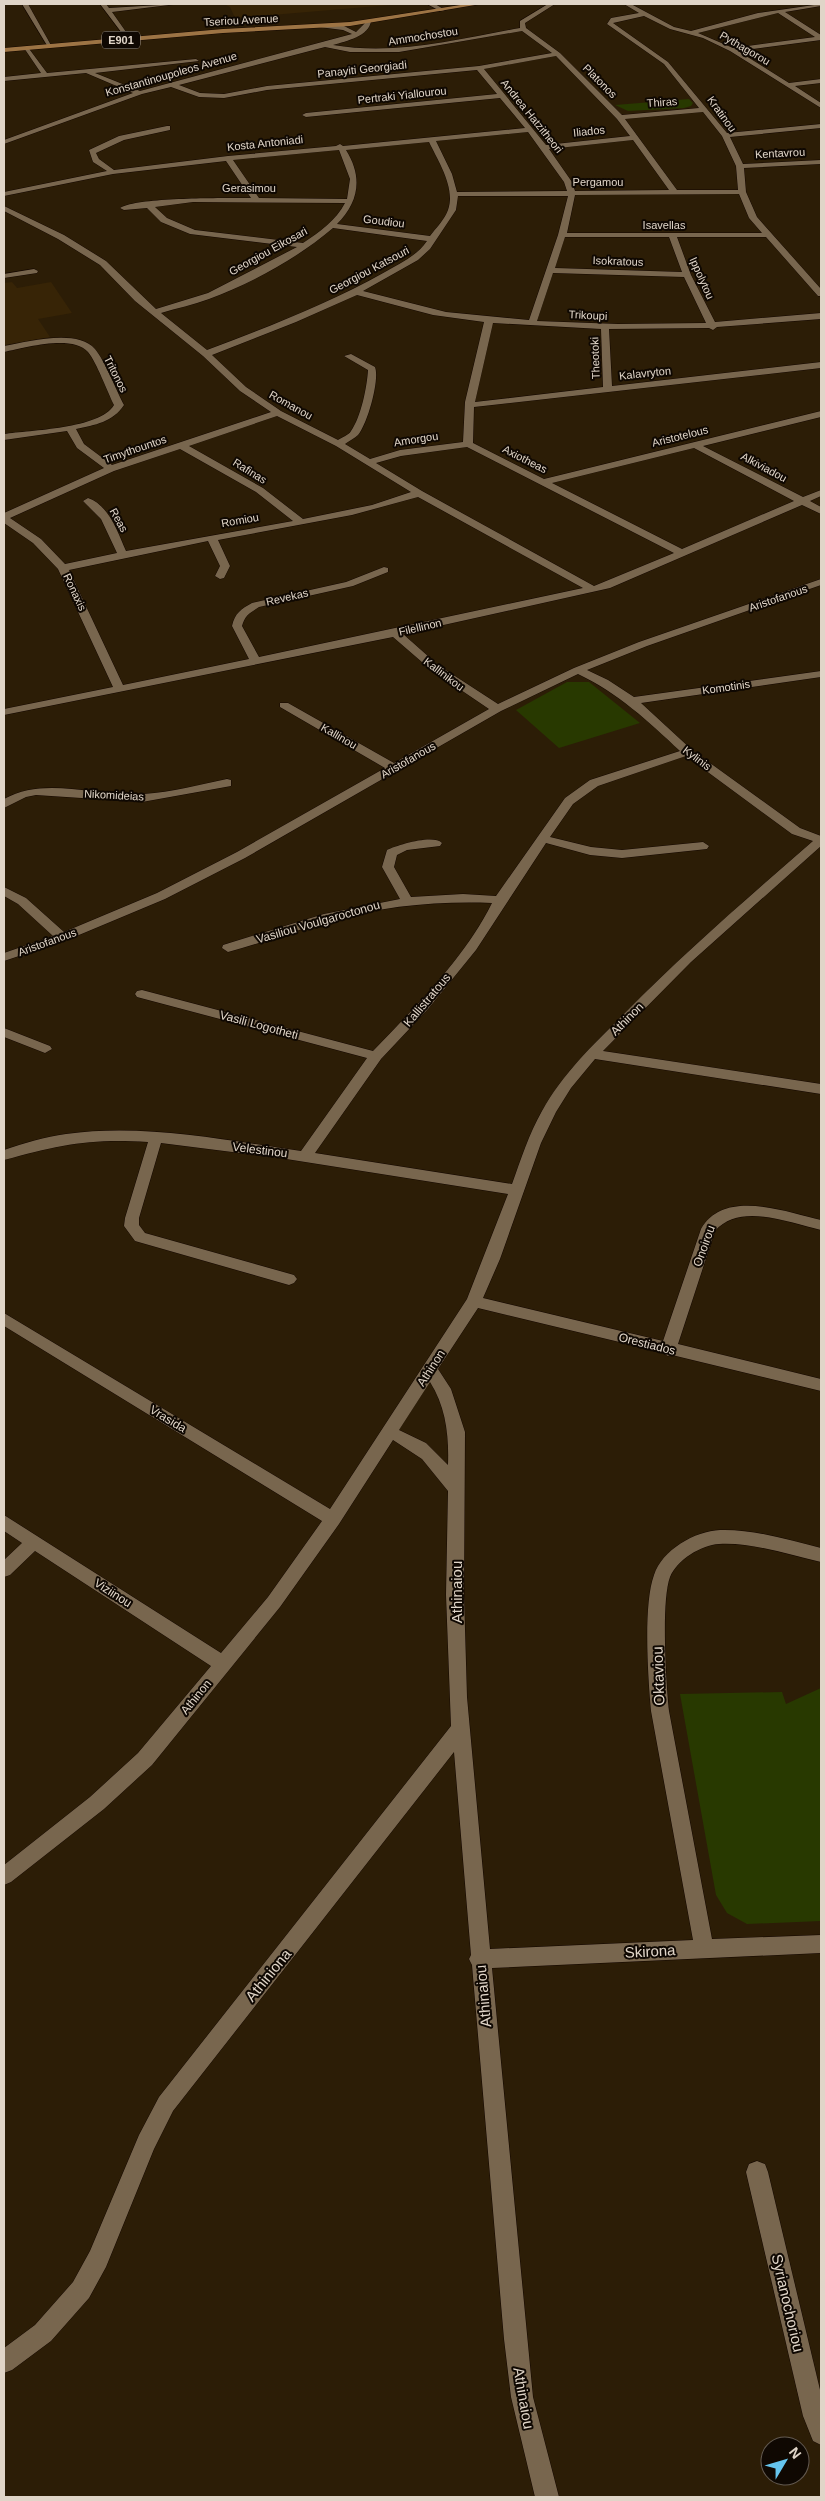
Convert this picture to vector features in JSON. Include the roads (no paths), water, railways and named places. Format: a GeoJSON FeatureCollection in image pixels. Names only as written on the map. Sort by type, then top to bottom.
{"type":"FeatureCollection","features":[{"type":"Feature","properties":{"kind":"main road","name":"Tseriou Avenue"},"geometry":{"type":"LineString","coordinates":[[4,50],[128,39],[350,24],[478,4]]}},
{"type":"Feature","properties":{"kind":"street"},"geometry":{"type":"LineString","coordinates":[[25,4],[50,46]]}},
{"type":"Feature","properties":{"kind":"street"},"geometry":{"type":"LineString","coordinates":[[105,7],[174,4]]}},
{"type":"Feature","properties":{"kind":"street"},"geometry":{"type":"LineString","coordinates":[[430,4],[442,10]]}},
{"type":"Feature","properties":{"kind":"street"},"geometry":{"type":"LineString","coordinates":[[523,29],[522,22],[552,4]]}},
{"type":"Feature","properties":{"kind":"street","name":"Pythagorou"},"geometry":{"type":"LineString","coordinates":[[627,4],[672,28],[691,33],[732,50],[821,106]]}},
{"type":"Feature","properties":{"kind":"street"},"geometry":{"type":"LineString","coordinates":[[691,33],[779,11],[821,4]]}},
{"type":"Feature","properties":{"kind":"street"},"geometry":{"type":"LineString","coordinates":[[105,7],[128,39]]}},
{"type":"Feature","properties":{"kind":"street"},"geometry":{"type":"LineString","coordinates":[[779,11],[821,38]]}},
{"type":"Feature","properties":{"kind":"street","name":"Kratinou"},"geometry":{"type":"LineString","coordinates":[[643,14],[613,19],[609,23],[666,63],[706,110],[725,135],[740,166],[742,192],[753,218],[766,235],[821,294]]}},
{"type":"Feature","properties":{"kind":"street","name":"Konstantinoupoleos Avenue"},"geometry":{"type":"LineString","coordinates":[[4,142],[140,92],[325,45],[362,31],[369,22]]}},
{"type":"Feature","properties":{"kind":"street"},"geometry":{"type":"LineString","coordinates":[[350,24],[351,36]]}},
{"type":"Feature","properties":{"kind":"street"},"geometry":{"type":"LineString","coordinates":[[321,26],[344,28],[351,36]]}},
{"type":"Feature","properties":{"kind":"street","name":"Ammochostou"},"geometry":{"type":"LineString","coordinates":[[325,45],[355,51],[385,52],[523,29]]}},
{"type":"Feature","properties":{"kind":"street","name":"Platonos"},"geometry":{"type":"LineString","coordinates":[[523,29],[558,54],[620,117],[675,193]]}},
{"type":"Feature","properties":{"kind":"street"},"geometry":{"type":"LineString","coordinates":[[732,50],[821,38]]}},
{"type":"Feature","properties":{"kind":"street"},"geometry":{"type":"LineString","coordinates":[[27,48],[45,75]]}},
{"type":"Feature","properties":{"kind":"street","name":"Panayiti Georgiadi"},"geometry":{"type":"LineString","coordinates":[[170,84],[200,95],[215,97],[267,88],[479,68],[558,54]]}},
{"type":"Feature","properties":{"kind":"street"},"geometry":{"type":"LineString","coordinates":[[4,79],[196,62]]}},
{"type":"Feature","properties":{"kind":"street","name":"Andrea Hatzitheori"},"geometry":{"type":"LineString","coordinates":[[479,68],[544,147],[568,182],[572,193]]}},
{"type":"Feature","properties":{"kind":"street"},"geometry":{"type":"LineString","coordinates":[[87,72],[106,81],[140,92]]}},
{"type":"Feature","properties":{"kind":"street"},"geometry":{"type":"LineString","coordinates":[[788,85],[821,81]]}},
{"type":"Feature","properties":{"kind":"street","name":"Pertraki Yiallourou"},"geometry":{"type":"LineString","coordinates":[[306,115],[501,96]]}},
{"type":"Feature","properties":{"kind":"street","name":"Thiras"},"geometry":{"type":"LineString","coordinates":[[620,117],[706,110]]}},
{"type":"Feature","properties":{"kind":"street"},"geometry":{"type":"LineString","coordinates":[[725,135],[821,126]]}},
{"type":"Feature","properties":{"kind":"street"},"geometry":{"type":"LineString","coordinates":[[113,172],[96,160],[92,152],[122,138],[167,128]]}},
{"type":"Feature","properties":{"kind":"street","name":"Kosta Antoniadi"},"geometry":{"type":"LineString","coordinates":[[4,194],[113,172],[228,158],[340,146],[531,130]]}},
{"type":"Feature","properties":{"kind":"street"},"geometry":{"type":"LineString","coordinates":[[431,138],[448,174],[454,194]]}},
{"type":"Feature","properties":{"kind":"street","name":"Iliados"},"geometry":{"type":"LineString","coordinates":[[544,147],[636,138]]}},
{"type":"Feature","properties":{"kind":"street"},"geometry":{"type":"LineString","coordinates":[[340,146],[354,173],[352,201]]}},
{"type":"Feature","properties":{"kind":"street"},"geometry":{"type":"LineString","coordinates":[[228,158],[255,198]]}},
{"type":"Feature","properties":{"kind":"street","name":"Kentavrou"},"geometry":{"type":"LineString","coordinates":[[740,166],[821,162]]}},
{"type":"Feature","properties":{"kind":"street","name":"Pergamou"},"geometry":{"type":"LineString","coordinates":[[454,194],[742,192]]}},
{"type":"Feature","properties":{"kind":"street"},"geometry":{"type":"LineString","coordinates":[[532,323],[562,235],[572,193]]}},
{"type":"Feature","properties":{"kind":"street","name":"Georgiou Katsouri"},"geometry":{"type":"LineString","coordinates":[[206,354],[293,320],[356,292],[415,258],[427,247],[452,210],[454,194]]}},
{"type":"Feature","properties":{"kind":"street","name":"Gerasimou"},"geometry":{"type":"LineString","coordinates":[[124,208],[192,200],[255,198],[352,201]]}},
{"type":"Feature","properties":{"kind":"street","name":"Georgiou Eikosari"},"geometry":{"type":"LineString","coordinates":[[156,312],[210,296],[285,258],[334,226],[352,201]]}},
{"type":"Feature","properties":{"kind":"street"},"geometry":{"type":"LineString","coordinates":[[148,204],[164,220],[193,232],[304,245]]}},
{"type":"Feature","properties":{"kind":"street","name":"Romanou"},"geometry":{"type":"LineString","coordinates":[[4,208],[18,219],[62,237],[103,263],[138,299],[206,354],[243,389],[278,413],[339,444],[419,493],[592,589]]}},
{"type":"Feature","properties":{"kind":"street","name":"Goudiou"},"geometry":{"type":"LineString","coordinates":[[334,226],[431,239]]}},
{"type":"Feature","properties":{"kind":"street","name":"Isavellas"},"geometry":{"type":"LineString","coordinates":[[562,235],[673,237],[766,235]]}},
{"type":"Feature","properties":{"kind":"street","name":"Ippolytou"},"geometry":{"type":"LineString","coordinates":[[673,237],[687,275],[713,327]]}},
{"type":"Feature","properties":{"kind":"street","name":"Isokratous"},"geometry":{"type":"LineString","coordinates":[[549,270],[687,275]]}},
{"type":"Feature","properties":{"kind":"street"},"geometry":{"type":"LineString","coordinates":[[4,276],[34,271]]}},
{"type":"Feature","properties":{"kind":"street","name":"Trikoupi"},"geometry":{"type":"LineString","coordinates":[[356,292],[412,308],[489,321],[605,327],[713,327],[821,316]]}},
{"type":"Feature","properties":{"kind":"street"},"geometry":{"type":"LineString","coordinates":[[468,444],[466,431],[470,405],[489,321]]}},
{"type":"Feature","properties":{"kind":"street","name":"Theotoki"},"geometry":{"type":"LineString","coordinates":[[605,327],[608,389]]}},
{"type":"Feature","properties":{"kind":"street","name":"Tritonos"},"geometry":{"type":"LineString","coordinates":[[4,349],[60,341],[80,343],[91,350],[117,400],[118,409],[106,419],[70,427],[4,437]]}},
{"type":"Feature","properties":{"kind":"street"},"geometry":{"type":"LineString","coordinates":[[339,444],[355,433],[372,379],[372,369],[348,356]]}},
{"type":"Feature","properties":{"kind":"street","name":"Kalavryton"},"geometry":{"type":"LineString","coordinates":[[470,405],[821,365]]}},
{"type":"Feature","properties":{"kind":"street","name":"Timythountos"},"geometry":{"type":"LineString","coordinates":[[4,518],[110,469],[278,413]]}},
{"type":"Feature","properties":{"kind":"street","name":"Aristotelous"},"geometry":{"type":"LineString","coordinates":[[544,482],[821,414]]}},
{"type":"Feature","properties":{"kind":"street"},"geometry":{"type":"LineString","coordinates":[[70,427],[80,446],[110,469]]}},
{"type":"Feature","properties":{"kind":"street","name":"Amorgou"},"geometry":{"type":"LineString","coordinates":[[368,462],[400,453],[468,444]]}},
{"type":"Feature","properties":{"kind":"street","name":"Axiotheas"},"geometry":{"type":"LineString","coordinates":[[468,444],[682,553]]}},
{"type":"Feature","properties":{"kind":"street","name":"Alkiviadou"},"geometry":{"type":"LineString","coordinates":[[695,445],[821,511]]}},
{"type":"Feature","properties":{"kind":"street","name":"Rafinas"},"geometry":{"type":"LineString","coordinates":[[182,446],[246,482],[301,523]]}},
{"type":"Feature","properties":{"kind":"street","name":"Romiou"},"geometry":{"type":"LineString","coordinates":[[63,568],[122,554],[301,523],[388,504],[419,493]]}},
{"type":"Feature","properties":{"kind":"street","name":"Filellinon"},"geometry":{"type":"LineString","coordinates":[[4,712],[119,687],[395,633],[592,589],[616,582],[821,493]]}},
{"type":"Feature","properties":{"kind":"street","name":"Reas"},"geometry":{"type":"LineString","coordinates":[[88,501],[97,507],[106,518],[122,554]]}},
{"type":"Feature","properties":{"kind":"street","name":"Ronaxis"},"geometry":{"type":"LineString","coordinates":[[4,518],[37,541],[63,568],[119,687]]}},
{"type":"Feature","properties":{"kind":"street"},"geometry":{"type":"LineString","coordinates":[[212,538],[225,566],[220,576]]}},
{"type":"Feature","properties":{"kind":"street","name":"Revekas"},"geometry":{"type":"LineString","coordinates":[[255,660],[237,626],[239,617],[245,611],[274,600],[349,584],[384,570]]}},
{"type":"Feature","properties":{"kind":"street","name":"Aristofanous"},"geometry":{"type":"LineString","coordinates":[[4,957],[62,937],[161,896],[241,855],[497,709],[578,670],[642,644],[821,582]]}},
{"type":"Feature","properties":{"kind":"street","name":"Kallinikou"},"geometry":{"type":"LineString","coordinates":[[395,633],[434,667],[497,709]]}},
{"type":"Feature","properties":{"kind":"street","name":"Kylinis"},"geometry":{"type":"LineString","coordinates":[[578,670],[604,682],[632,701],[688,752],[796,830],[821,840]]}},
{"type":"Feature","properties":{"kind":"street","name":"Komotinis"},"geometry":{"type":"LineString","coordinates":[[632,701],[821,674]]}},
{"type":"Feature","properties":{"kind":"street","name":"Kallinou"},"geometry":{"type":"LineString","coordinates":[[284,705],[394,768]]}},
{"type":"Feature","properties":{"kind":"street","name":"Kallistratous"},"geometry":{"type":"LineString","coordinates":[[305,1156],[376,1056],[423,1006],[471,947],[490,920],[500,900],[563,808],[585,788],[594,783],[688,752]]}},
{"type":"Feature","properties":{"kind":"street","name":"Nikomideias"},"geometry":{"type":"LineString","coordinates":[[4,804],[22,794],[36,791],[142,798],[174,794],[227,783]]}},
{"type":"Feature","properties":{"kind":"street"},"geometry":{"type":"LineString","coordinates":[[542,838],[590,851],[622,854],[703,846]]}},
{"type":"Feature","properties":{"kind":"street","name":"Athinon"},"geometry":{"type":"LineString","coordinates":[[4,1876],[97,1803],[145,1760],[274,1602],[333,1519],[474,1301],[492,1259],[516,1190],[549,1111],[566,1085],[592,1054],[686,959],[821,840]]}},
{"type":"Feature","properties":{"kind":"street"},"geometry":{"type":"LineString","coordinates":[[406,900],[388,867],[391,854],[404,847],[436,842]]}},
{"type":"Feature","properties":{"kind":"street"},"geometry":{"type":"LineString","coordinates":[[4,891],[22,901],[62,937]]}},
{"type":"Feature","properties":{"kind":"street","name":"Vasiliou Voulgaroctonou"},"geometry":{"type":"LineString","coordinates":[[228,948],[297,925],[361,907],[406,900],[465,897],[500,900]]}},
{"type":"Feature","properties":{"kind":"street","name":"Vasili Logotheti"},"geometry":{"type":"LineString","coordinates":[[142,994],[376,1056]]}},
{"type":"Feature","properties":{"kind":"street"},"geometry":{"type":"LineString","coordinates":[[4,1032],[45,1049]]}},
{"type":"Feature","properties":{"kind":"street"},"geometry":{"type":"LineString","coordinates":[[592,1054],[666,1067],[821,1089]]}},
{"type":"Feature","properties":{"kind":"street","name":"Velestinou"},"geometry":{"type":"LineString","coordinates":[[4,1155],[43,1142],[65,1138],[112,1134],[156,1137],[305,1156],[516,1190]]}},
{"type":"Feature","properties":{"kind":"street"},"geometry":{"type":"LineString","coordinates":[[156,1137],[132,1218],[131,1226],[135,1232],[140,1237],[289,1279]]}},
{"type":"Feature","properties":{"kind":"street","name":"Onoirou"},"geometry":{"type":"LineString","coordinates":[[668,1350],[708,1229],[715,1218],[727,1212],[745,1210],[821,1225]]}},
{"type":"Feature","properties":{"kind":"street","name":"Orestiados"},"geometry":{"type":"LineString","coordinates":[[474,1301],[668,1350],[821,1385]]}},
{"type":"Feature","properties":{"kind":"street","name":"Vrasida"},"geometry":{"type":"LineString","coordinates":[[4,1319],[333,1519]]}},
{"type":"Feature","properties":{"kind":"street","name":"Athinaiou"},"geometry":{"type":"LineString","coordinates":[[430,1369],[443,1389],[457,1432],[459,1461],[456,1490],[455,1595],[460,1728],[479,1959],[522,2397],[547,2497]]}},
{"type":"Feature","properties":{"kind":"street"},"geometry":{"type":"LineString","coordinates":[[390,1432],[423,1448],[435,1459],[456,1490]]}},
{"type":"Feature","properties":{"kind":"street","name":"Viziinou"},"geometry":{"type":"LineString","coordinates":[[4,1522],[223,1664]]}},
{"type":"Feature","properties":{"kind":"street","name":"Oktaviou"},"geometry":{"type":"LineString","coordinates":[[704,1948],[660,1712],[657,1680],[658,1600],[662,1575],[673,1560],[686,1549],[701,1541],[720,1536],[768,1542],[821,1555]]}},
{"type":"Feature","properties":{"kind":"street"},"geometry":{"type":"LineString","coordinates":[[4,1570],[34,1542]]}},
{"type":"Feature","properties":{"kind":"street","name":"Athiniona"},"geometry":{"type":"LineString","coordinates":[[4,2362],[43,2333],[66,2309],[90,2273],[106,2240],[146,2142],[166,2104],[325,1904],[460,1728]]}},
{"type":"Feature","properties":{"kind":"street","name":"Skirona"},"geometry":{"type":"LineString","coordinates":[[479,1959],[821,1944]]}},
{"type":"Feature","properties":{"kind":"street","name":"Syrianochoriou"},"geometry":{"type":"LineString","coordinates":[[757,2172],[815,2416],[821,2433]]}}]}
